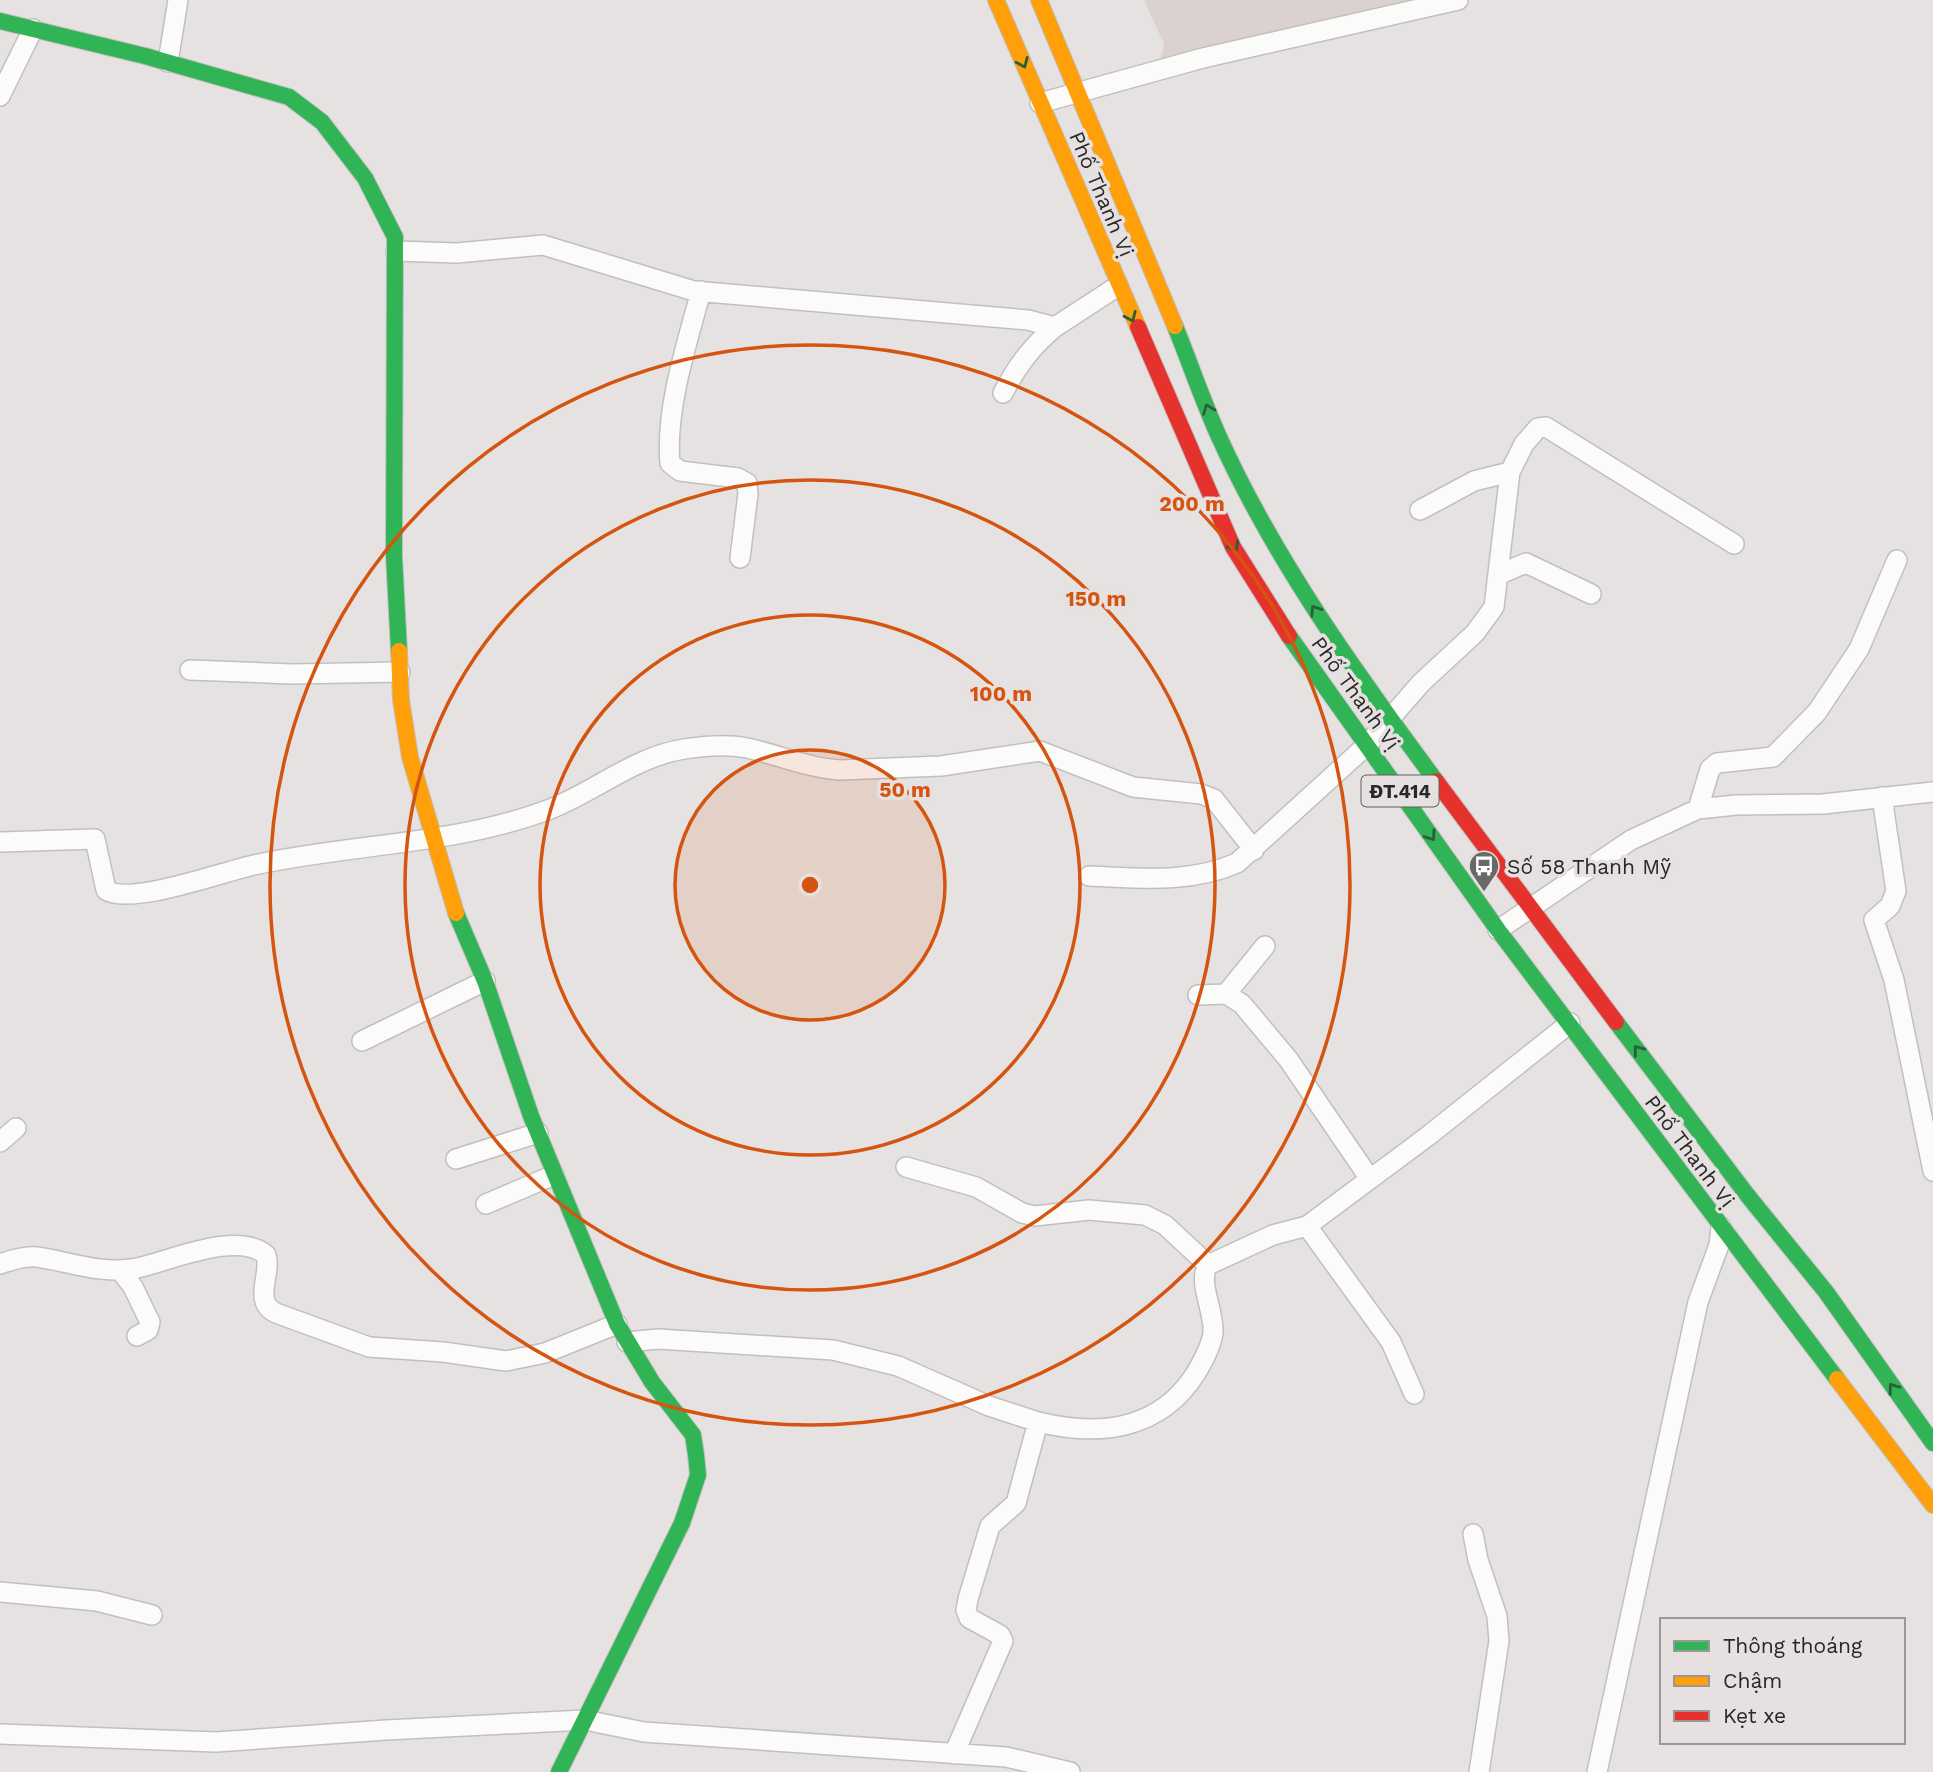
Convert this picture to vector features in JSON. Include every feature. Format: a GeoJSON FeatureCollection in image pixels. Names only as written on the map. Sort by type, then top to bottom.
{"type":"FeatureCollection","features":[{"type":"Feature","properties":{"kind":"main road","name":"Phố Thanh Vị"},"geometry":{"type":"LineString","coordinates":[[996,0],[1233,547],[1278,621],[1498,930],[1933,1506]]}},
{"type":"Feature","properties":{"kind":"main road","name":"Phố Thanh Vị"},"geometry":{"type":"LineString","coordinates":[[1039,0],[1220,439],[1264,525],[1303,591],[1390,719],[1748,1196],[1826,1292],[1933,1443]]}},
{"type":"Feature","properties":{"kind":"main road"},"geometry":{"type":"LineString","coordinates":[[0,21],[167,62],[289,97],[307,106],[337,140],[385,211],[395,237],[394,542],[400,672],[410,757],[451,900],[485,981],[554,1175],[617,1324],[652,1382],[692,1435],[698,1475],[682,1523],[560,1772]]}},
{"type":"Feature","properties":{"kind":"street"},"geometry":{"type":"LineString","coordinates":[[167,62],[178,0]]}},
{"type":"Feature","properties":{"kind":"street"},"geometry":{"type":"LineString","coordinates":[[1040,103],[1203,58],[1458,0]]}},
{"type":"Feature","properties":{"kind":"street"},"geometry":{"type":"LineString","coordinates":[[0,96],[33,29]]}},
{"type":"Feature","properties":{"kind":"street"},"geometry":{"type":"LineString","coordinates":[[396,251],[457,253],[543,245],[598,259],[669,285],[701,291],[1028,320],[1055,327]]}},
{"type":"Feature","properties":{"kind":"street"},"geometry":{"type":"LineString","coordinates":[[1003,393],[1018,365],[1037,341],[1118,286]]}},
{"type":"Feature","properties":{"kind":"street"},"geometry":{"type":"LineString","coordinates":[[701,291],[683,361],[673,417],[670,464],[680,471],[738,478],[747,483],[740,558]]}},
{"type":"Feature","properties":{"kind":"street"},"geometry":{"type":"LineString","coordinates":[[1089,876],[1174,879],[1220,870],[1254,850],[1367,746],[1420,683],[1475,633],[1494,607],[1510,472],[1524,444],[1538,428],[1546,427],[1734,544]]}},
{"type":"Feature","properties":{"kind":"street"},"geometry":{"type":"LineString","coordinates":[[1420,510],[1474,481],[1510,472]]}},
{"type":"Feature","properties":{"kind":"street"},"geometry":{"type":"LineString","coordinates":[[1698,810],[1710,769],[1717,763],[1773,757],[1817,712],[1859,649],[1897,560]]}},
{"type":"Feature","properties":{"kind":"street"},"geometry":{"type":"LineString","coordinates":[[1498,575],[1526,563],[1591,594]]}},
{"type":"Feature","properties":{"kind":"street"},"geometry":{"type":"LineString","coordinates":[[190,670],[292,674],[400,672]]}},
{"type":"Feature","properties":{"kind":"street"},"geometry":{"type":"LineString","coordinates":[[0,842],[95,839],[106,890],[113,895],[126,897],[252,865],[432,838],[545,811],[659,755],[684,749],[722,746],[746,748],[824,769],[840,770],[941,766],[1040,751],[1133,787],[1201,794],[1214,799],[1254,850]]}},
{"type":"Feature","properties":{"kind":"street"},"geometry":{"type":"LineString","coordinates":[[1498,930],[1631,840],[1698,810],[1736,805],[1823,804],[1933,792]]}},
{"type":"Feature","properties":{"kind":"street"},"geometry":{"type":"LineString","coordinates":[[1882,797],[1896,891],[1890,906],[1874,920],[1875,930],[1894,980],[1926,1106],[1933,1171]]}},
{"type":"Feature","properties":{"kind":"street"},"geometry":{"type":"LineString","coordinates":[[1226,995],[1265,946]]}},
{"type":"Feature","properties":{"kind":"street"},"geometry":{"type":"LineString","coordinates":[[362,1041],[485,981]]}},
{"type":"Feature","properties":{"kind":"street"},"geometry":{"type":"LineString","coordinates":[[1198,995],[1226,995],[1242,1004],[1287,1059],[1370,1179]]}},
{"type":"Feature","properties":{"kind":"street"},"geometry":{"type":"LineString","coordinates":[[627,1342],[658,1339],[833,1350],[898,1366],[989,1406],[1038,1422],[1054,1426],[1123,1426],[1155,1415],[1177,1399],[1202,1363],[1213,1334],[1204,1275],[1209,1265],[1273,1236],[1307,1226],[1570,1023]]}},
{"type":"Feature","properties":{"kind":"street"},"geometry":{"type":"LineString","coordinates":[[0,1142],[16,1128]]}},
{"type":"Feature","properties":{"kind":"street"},"geometry":{"type":"LineString","coordinates":[[456,1159],[538,1133]]}},
{"type":"Feature","properties":{"kind":"street"},"geometry":{"type":"LineString","coordinates":[[906,1167],[976,1187],[1022,1213],[1035,1216],[1089,1209],[1145,1215],[1165,1225],[1209,1265]]}},
{"type":"Feature","properties":{"kind":"street"},"geometry":{"type":"LineString","coordinates":[[486,1204],[554,1175]]}},
{"type":"Feature","properties":{"kind":"street"},"geometry":{"type":"LineString","coordinates":[[1307,1226],[1391,1342],[1413,1394]]}},
{"type":"Feature","properties":{"kind":"street"},"geometry":{"type":"LineString","coordinates":[[1597,1772],[1699,1302],[1719,1245],[1721,1227]]}},
{"type":"Feature","properties":{"kind":"street"},"geometry":{"type":"LineString","coordinates":[[0,1264],[35,1257],[83,1268],[120,1270],[231,1245],[250,1246],[261,1250],[268,1261],[264,1302],[269,1310],[369,1347],[506,1360],[545,1353],[617,1324]]}},
{"type":"Feature","properties":{"kind":"street"},"geometry":{"type":"LineString","coordinates":[[120,1270],[133,1287],[150,1322],[148,1330],[137,1336]]}},
{"type":"Feature","properties":{"kind":"street"},"geometry":{"type":"LineString","coordinates":[[954,1754],[1003,1641],[1000,1635],[969,1618],[966,1610],[968,1599],[989,1526],[1016,1503],[1038,1422]]}},
{"type":"Feature","properties":{"kind":"street"},"geometry":{"type":"LineString","coordinates":[[1474,1534],[1478,1560],[1497,1616],[1499,1640],[1479,1772]]}},
{"type":"Feature","properties":{"kind":"street"},"geometry":{"type":"LineString","coordinates":[[0,1592],[97,1601],[152,1615]]}},
{"type":"Feature","properties":{"kind":"street"},"geometry":{"type":"LineString","coordinates":[[0,1734],[216,1742],[585,1720],[644,1732],[1006,1757],[1070,1772]]}},
{"type":"Feature","properties":{"kind":"shaded area"},"geometry":{"type":"Polygon","coordinates":[[[1144,0],[1416,0],[1160,63],[1164,44],[1144,0]]]}},
{"type":"Feature","properties":{"kind":"traffic: fast"},"geometry":{"type":"LineString","coordinates":[[0,21],[145,56],[289,97],[322,122],[365,178],[395,237],[394,556],[399,651]]}},
{"type":"Feature","properties":{"kind":"traffic: fast"},"geometry":{"type":"LineString","coordinates":[[1175,326],[1220,439],[1266,529],[1347,658],[1436,781]]}},
{"type":"Feature","properties":{"kind":"traffic: fast"},"geometry":{"type":"LineString","coordinates":[[1289,636],[1498,930],[1837,1379]]}},
{"type":"Feature","properties":{"kind":"traffic: fast"},"geometry":{"type":"LineString","coordinates":[[456,913],[485,981],[531,1116],[617,1324],[652,1382],[693,1435],[696,1455],[698,1475],[682,1523],[559,1772]]}},
{"type":"Feature","properties":{"kind":"traffic: fast"},"geometry":{"type":"LineString","coordinates":[[1616,1022],[1748,1196],[1826,1292],[1933,1443]]}},
{"type":"Feature","properties":{"kind":"traffic: slow"},"geometry":{"type":"LineString","coordinates":[[996,0],[1138,327]]}},
{"type":"Feature","properties":{"kind":"traffic: slow"},"geometry":{"type":"LineString","coordinates":[[1039,0],[1175,326]]}},
{"type":"Feature","properties":{"kind":"traffic: slow"},"geometry":{"type":"LineString","coordinates":[[399,651],[401,700],[410,757],[456,913]]}},
{"type":"Feature","properties":{"kind":"traffic: slow"},"geometry":{"type":"LineString","coordinates":[[1837,1379],[1933,1505]]}},
{"type":"Feature","properties":{"kind":"traffic: jam"},"geometry":{"type":"LineString","coordinates":[[1138,327],[1233,547],[1289,636]]}},
{"type":"Feature","properties":{"kind":"traffic: jam"},"geometry":{"type":"LineString","coordinates":[[1436,781],[1616,1022]]}},
{"type":"Feature","properties":{"kind":"place","name":"Số 58 Thanh Mỹ"},"geometry":{"type":"Point","coordinates":[1484,893]}}]}
